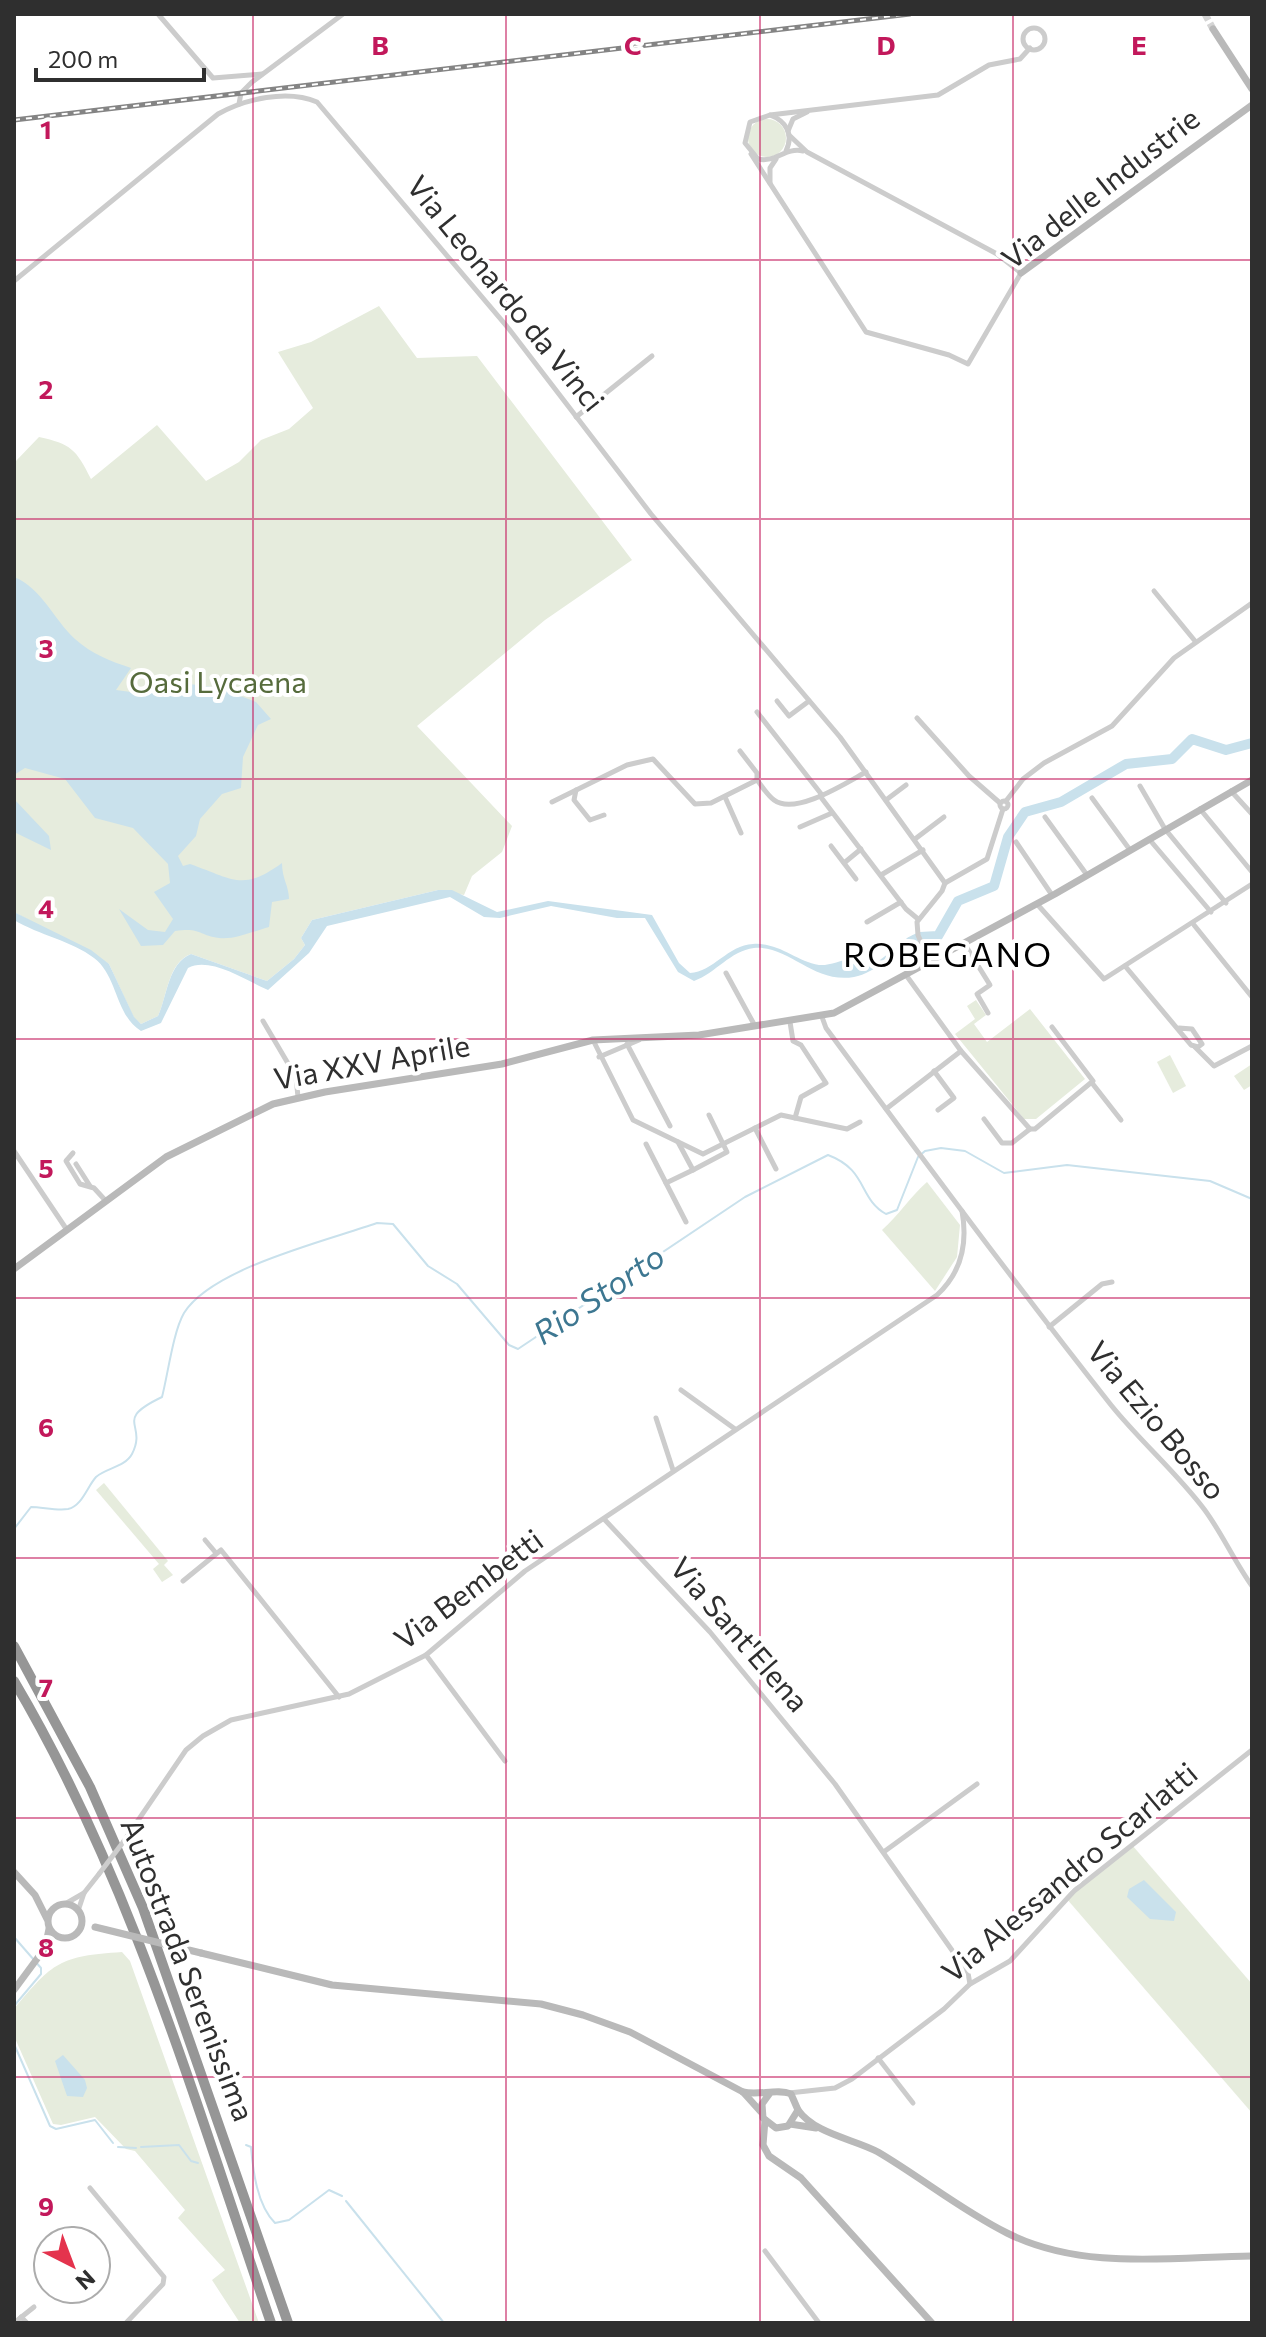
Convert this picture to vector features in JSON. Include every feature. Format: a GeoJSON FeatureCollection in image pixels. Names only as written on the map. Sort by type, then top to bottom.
{"type":"FeatureCollection","features":[{"type":"Feature","properties":{"kind":"highway","name":"Autostrada Serenissima"},"geometry":{"type":"LineString","coordinates":[[14,1646],[90,1787],[143,1908],[288,2323]]}},
{"type":"Feature","properties":{"kind":"highway","name":"Autostrada Serenissima"},"geometry":{"type":"LineString","coordinates":[[14,1681],[61,1768],[121,1898],[151,1974],[271,2323]]}},
{"type":"Feature","properties":{"kind":"main road"},"geometry":{"type":"LineString","coordinates":[[1213,29],[1252,89]]}},
{"type":"Feature","properties":{"kind":"main road","name":"Via delle Industrie"},"geometry":{"type":"LineString","coordinates":[[1021,273],[1252,105]]}},
{"type":"Feature","properties":{"kind":"main road","name":"Via XXV Aprile"},"geometry":{"type":"LineString","coordinates":[[14,1269],[166,1157],[251,1113],[298,1097],[502,1064],[593,1040],[756,1027],[822,1017],[1052,895],[1252,780]]}},
{"type":"Feature","properties":{"kind":"main road"},"geometry":{"type":"LineString","coordinates":[[14,1872],[35,1895],[47,1903],[62,1904],[95,1927],[332,1985],[541,2004],[583,2015],[630,2032],[743,2092],[776,2128]]}},
{"type":"Feature","properties":{"kind":"main road"},"geometry":{"type":"LineString","coordinates":[[35,1895],[48,1924],[59,1938]]}},
{"type":"Feature","properties":{"kind":"main road"},"geometry":{"type":"LineString","coordinates":[[45,1948],[50,1911],[62,1904]]}},
{"type":"Feature","properties":{"kind":"main road"},"geometry":{"type":"LineString","coordinates":[[79,1931],[80,1914]]}},
{"type":"Feature","properties":{"kind":"main road"},"geometry":{"type":"LineString","coordinates":[[14,1990],[45,1948],[59,1938],[69,1938],[79,1931],[95,1927]]}},
{"type":"Feature","properties":{"kind":"main road"},"geometry":{"type":"LineString","coordinates":[[743,2092],[789,2093],[798,2108],[823,2129]]}},
{"type":"Feature","properties":{"kind":"main road"},"geometry":{"type":"LineString","coordinates":[[770,2093],[763,2101],[763,2140],[769,2156],[801,2178],[932,2323]]}},
{"type":"Feature","properties":{"kind":"main road"},"geometry":{"type":"LineString","coordinates":[[790,2124],[798,2108]]}},
{"type":"Feature","properties":{"kind":"main road"},"geometry":{"type":"LineString","coordinates":[[763,2140],[776,2128],[790,2124],[823,2129],[865,2145],[971,2213],[1039,2246],[1115,2260],[1252,2256]]}},
{"type":"Feature","properties":{"kind":"street"},"geometry":{"type":"LineString","coordinates":[[158,14],[213,78],[262,74]]}},
{"type":"Feature","properties":{"kind":"street"},"geometry":{"type":"LineString","coordinates":[[239,104],[243,91],[262,74],[343,14]]}},
{"type":"Feature","properties":{"kind":"street"},"geometry":{"type":"LineString","coordinates":[[1030,29],[1039,29],[1044,34],[1043,44],[1038,49],[1030,48],[1024,41],[1024,34],[1030,29]]}},
{"type":"Feature","properties":{"kind":"street"},"geometry":{"type":"LineString","coordinates":[[770,184],[745,143],[748,126],[758,117],[938,95],[989,65],[1020,59],[1030,48]]}},
{"type":"Feature","properties":{"kind":"street","name":"Via Leonardo da Vinci"},"geometry":{"type":"LineString","coordinates":[[14,281],[191,133],[239,104],[295,96],[321,106],[509,329],[651,514],[809,701],[866,772],[945,883]]}},
{"type":"Feature","properties":{"kind":"street"},"geometry":{"type":"LineString","coordinates":[[786,151],[793,119],[812,110]]}},
{"type":"Feature","properties":{"kind":"street"},"geometry":{"type":"LineString","coordinates":[[770,115],[782,121],[807,152],[997,254],[1021,273]]}},
{"type":"Feature","properties":{"kind":"street"},"geometry":{"type":"LineString","coordinates":[[770,184],[770,168],[776,158],[786,151],[807,152]]}},
{"type":"Feature","properties":{"kind":"street"},"geometry":{"type":"LineString","coordinates":[[751,154],[762,160],[776,158]]}},
{"type":"Feature","properties":{"kind":"street","name":"Via delle Industrie"},"geometry":{"type":"LineString","coordinates":[[770,184],[866,332],[949,355],[968,364],[1021,273]]}},
{"type":"Feature","properties":{"kind":"street"},"geometry":{"type":"LineString","coordinates":[[576,417],[652,356]]}},
{"type":"Feature","properties":{"kind":"street"},"geometry":{"type":"LineString","coordinates":[[1154,591],[1195,641]]}},
{"type":"Feature","properties":{"kind":"street"},"geometry":{"type":"LineString","coordinates":[[918,919],[938,897],[945,883],[987,859],[1003,804],[1023,779],[1044,763],[1112,726],[1164,667],[1195,641],[1252,603]]}},
{"type":"Feature","properties":{"kind":"street"},"geometry":{"type":"LineString","coordinates":[[777,701],[789,716],[809,701]]}},
{"type":"Feature","properties":{"kind":"street"},"geometry":{"type":"LineString","coordinates":[[757,712],[901,902],[918,919],[919,938],[929,961]]}},
{"type":"Feature","properties":{"kind":"street"},"geometry":{"type":"LineString","coordinates":[[917,718],[978,786],[1003,804]]}},
{"type":"Feature","properties":{"kind":"street"},"geometry":{"type":"LineString","coordinates":[[740,751],[757,773],[757,780],[774,800],[789,805],[821,796],[866,772]]}},
{"type":"Feature","properties":{"kind":"street"},"geometry":{"type":"LineString","coordinates":[[552,802],[627,765],[653,759],[695,804],[711,803],[757,780]]}},
{"type":"Feature","properties":{"kind":"street"},"geometry":{"type":"LineString","coordinates":[[886,800],[906,785]]}},
{"type":"Feature","properties":{"kind":"street"},"geometry":{"type":"LineString","coordinates":[[1140,786],[1165,829],[1226,903]]}},
{"type":"Feature","properties":{"kind":"street"},"geometry":{"type":"LineString","coordinates":[[576,790],[574,800],[590,820],[604,815]]}},
{"type":"Feature","properties":{"kind":"street"},"geometry":{"type":"LineString","coordinates":[[1231,791],[1252,814]]}},
{"type":"Feature","properties":{"kind":"street"},"geometry":{"type":"LineString","coordinates":[[725,797],[741,833]]}},
{"type":"Feature","properties":{"kind":"street"},"geometry":{"type":"LineString","coordinates":[[1092,798],[1130,850]]}},
{"type":"Feature","properties":{"kind":"street"},"geometry":{"type":"LineString","coordinates":[[800,827],[830,810],[837,802]]}},
{"type":"Feature","properties":{"kind":"street"},"geometry":{"type":"LineString","coordinates":[[1200,809],[1252,872]]}},
{"type":"Feature","properties":{"kind":"street"},"geometry":{"type":"LineString","coordinates":[[915,839],[944,817]]}},
{"type":"Feature","properties":{"kind":"street"},"geometry":{"type":"LineString","coordinates":[[1045,817],[1087,875]]}},
{"type":"Feature","properties":{"kind":"street"},"geometry":{"type":"LineString","coordinates":[[1149,839],[1211,912]]}},
{"type":"Feature","properties":{"kind":"street"},"geometry":{"type":"LineString","coordinates":[[1016,842],[1052,895]]}},
{"type":"Feature","properties":{"kind":"street"},"geometry":{"type":"LineString","coordinates":[[831,846],[856,879]]}},
{"type":"Feature","properties":{"kind":"street"},"geometry":{"type":"LineString","coordinates":[[844,863],[861,849]]}},
{"type":"Feature","properties":{"kind":"street"},"geometry":{"type":"LineString","coordinates":[[881,875],[923,850]]}},
{"type":"Feature","properties":{"kind":"street"},"geometry":{"type":"LineString","coordinates":[[1036,903],[1104,979],[1194,925],[1252,884]]}},
{"type":"Feature","properties":{"kind":"street"},"geometry":{"type":"LineString","coordinates":[[867,922],[901,902]]}},
{"type":"Feature","properties":{"kind":"street"},"geometry":{"type":"LineString","coordinates":[[1194,925],[1252,997]]}},
{"type":"Feature","properties":{"kind":"street"},"geometry":{"type":"LineString","coordinates":[[964,942],[990,985],[977,994],[988,1013]]}},
{"type":"Feature","properties":{"kind":"street"},"geometry":{"type":"LineString","coordinates":[[1125,966],[1207,1063],[1214,1066],[1252,1046]]}},
{"type":"Feature","properties":{"kind":"street"},"geometry":{"type":"LineString","coordinates":[[726,973],[756,1027]]}},
{"type":"Feature","properties":{"kind":"street"},"geometry":{"type":"LineString","coordinates":[[906,975],[961,1051],[1030,1129]]}},
{"type":"Feature","properties":{"kind":"street"},"geometry":{"type":"LineString","coordinates":[[822,1017],[826,1028],[885,1110],[961,1051]]}},
{"type":"Feature","properties":{"kind":"street"},"geometry":{"type":"LineString","coordinates":[[263,1021],[296,1077],[298,1097]]}},
{"type":"Feature","properties":{"kind":"street"},"geometry":{"type":"LineString","coordinates":[[790,1022],[793,1041],[801,1045],[826,1083],[801,1097],[795,1118]]}},
{"type":"Feature","properties":{"kind":"street"},"geometry":{"type":"LineString","coordinates":[[1052,1027],[1121,1120]]}},
{"type":"Feature","properties":{"kind":"street"},"geometry":{"type":"LineString","coordinates":[[1179,1028],[1192,1029],[1201,1039],[1202,1044],[1194,1047]]}},
{"type":"Feature","properties":{"kind":"street"},"geometry":{"type":"LineString","coordinates":[[599,1057],[648,1037]]}},
{"type":"Feature","properties":{"kind":"street"},"geometry":{"type":"LineString","coordinates":[[593,1040],[633,1120],[703,1154],[781,1115],[847,1129],[860,1122]]}},
{"type":"Feature","properties":{"kind":"street"},"geometry":{"type":"LineString","coordinates":[[627,1044],[670,1126]]}},
{"type":"Feature","properties":{"kind":"street"},"geometry":{"type":"LineString","coordinates":[[934,1071],[954,1098],[938,1110]]}},
{"type":"Feature","properties":{"kind":"street"},"geometry":{"type":"LineString","coordinates":[[984,1119],[1002,1143],[1012,1143],[1030,1129],[1035,1129],[1092,1083]]}},
{"type":"Feature","properties":{"kind":"street","name":"Via Ezio Bosso"},"geometry":{"type":"LineString","coordinates":[[885,1110],[1048,1327],[1129,1428],[1202,1506],[1252,1586]]}},
{"type":"Feature","properties":{"kind":"street"},"geometry":{"type":"LineString","coordinates":[[666,1183],[727,1152],[709,1115]]}},
{"type":"Feature","properties":{"kind":"street"},"geometry":{"type":"LineString","coordinates":[[755,1128],[776,1169]]}},
{"type":"Feature","properties":{"kind":"street"},"geometry":{"type":"LineString","coordinates":[[677,1141],[693,1170]]}},
{"type":"Feature","properties":{"kind":"street"},"geometry":{"type":"LineString","coordinates":[[646,1144],[686,1222]]}},
{"type":"Feature","properties":{"kind":"street"},"geometry":{"type":"LineString","coordinates":[[14,1151],[67,1230]]}},
{"type":"Feature","properties":{"kind":"street"},"geometry":{"type":"LineString","coordinates":[[73,1153],[66,1161],[80,1184],[90,1186]]}},
{"type":"Feature","properties":{"kind":"street"},"geometry":{"type":"LineString","coordinates":[[76,1164],[90,1186],[105,1200]]}},
{"type":"Feature","properties":{"kind":"street"},"geometry":{"type":"LineString","coordinates":[[605,1520],[673,1470],[943,1290],[961,1261],[965,1227],[962,1211]]}},
{"type":"Feature","properties":{"kind":"street","name":"Via Ezio Bosso"},"geometry":{"type":"LineString","coordinates":[[1048,1327],[1102,1284],[1112,1282]]}},
{"type":"Feature","properties":{"kind":"street"},"geometry":{"type":"LineString","coordinates":[[681,1390],[735,1429]]}},
{"type":"Feature","properties":{"kind":"street"},"geometry":{"type":"LineString","coordinates":[[656,1418],[673,1470]]}},
{"type":"Feature","properties":{"kind":"street","name":"Via Bembetti"},"geometry":{"type":"LineString","coordinates":[[84,1893],[186,1750],[203,1736],[231,1720],[339,1697],[362,1689],[426,1655],[525,1571],[605,1520]]}},
{"type":"Feature","properties":{"kind":"street","name":"Via Sant'Elena"},"geometry":{"type":"LineString","coordinates":[[605,1520],[710,1632],[885,1851],[968,1973],[970,1984]]}},
{"type":"Feature","properties":{"kind":"street"},"geometry":{"type":"LineString","coordinates":[[205,1540],[216,1553]]}},
{"type":"Feature","properties":{"kind":"street"},"geometry":{"type":"LineString","coordinates":[[183,1581],[221,1550],[339,1697]]}},
{"type":"Feature","properties":{"kind":"street"},"geometry":{"type":"LineString","coordinates":[[426,1655],[505,1761]]}},
{"type":"Feature","properties":{"kind":"street","name":"Via Alessandro Scarlatti"},"geometry":{"type":"LineString","coordinates":[[789,2093],[835,2088],[944,2009],[970,1984],[1010,1961],[1074,1891],[1252,1750]]}},
{"type":"Feature","properties":{"kind":"street"},"geometry":{"type":"LineString","coordinates":[[885,1851],[977,1784]]}},
{"type":"Feature","properties":{"kind":"street"},"geometry":{"type":"LineString","coordinates":[[62,1904],[84,1893]]}},
{"type":"Feature","properties":{"kind":"street"},"geometry":{"type":"LineString","coordinates":[[80,1914],[84,1893]]}},
{"type":"Feature","properties":{"kind":"street"},"geometry":{"type":"LineString","coordinates":[[878,2058],[913,2103]]}},
{"type":"Feature","properties":{"kind":"street"},"geometry":{"type":"LineString","coordinates":[[798,2108],[800,2098],[811,2091]]}},
{"type":"Feature","properties":{"kind":"street"},"geometry":{"type":"LineString","coordinates":[[90,2188],[164,2277],[163,2284],[126,2323]]}},
{"type":"Feature","properties":{"kind":"street"},"geometry":{"type":"LineString","coordinates":[[765,2251],[819,2323]]}},
{"type":"Feature","properties":{"kind":"street"},"geometry":{"type":"LineString","coordinates":[[14,2323],[34,2307]]}},
{"type":"Feature","properties":{"kind":"street"},"geometry":{"type":"LineString","coordinates":[[21,2317],[27,2323]]}},
{"type":"Feature","properties":{"kind":"green space"},"geometry":{"type":"Polygon","coordinates":[[[767,119],[780,125],[786,138],[780,151],[767,157],[754,151],[748,138],[754,125],[767,119]]]}},
{"type":"Feature","properties":{"kind":"green space","name":"Oasi Lycaena"},"geometry":{"type":"Polygon","coordinates":[[[379,306],[417,358],[477,356],[632,560],[545,620],[417,726],[512,826],[502,852],[472,876],[464,895],[438,890],[312,920],[301,938],[305,945],[294,959],[267,981],[191,954],[177,964],[158,1016],[141,1024],[134,1018],[109,964],[14,912],[14,463],[39,437],[71,449],[91,479],[157,425],[206,481],[239,462],[261,440],[289,429],[313,408],[278,352],[311,342],[379,306]]]}},
{"type":"Feature","properties":{"kind":"green space"},"geometry":{"type":"Polygon","coordinates":[[[976,1000],[986,1015],[974,1024],[987,1042],[1030,1009],[1085,1079],[1036,1119],[1024,1119],[955,1034],[975,1019],[967,1006],[976,1000]]]}},
{"type":"Feature","properties":{"kind":"green space"},"geometry":{"type":"Polygon","coordinates":[[[1170,1055],[1186,1086],[1173,1093],[1157,1062],[1170,1055]]]}},
{"type":"Feature","properties":{"kind":"green space"},"geometry":{"type":"Polygon","coordinates":[[[1252,1064],[1252,1085],[1244,1090],[1234,1076],[1252,1064]]]}},
{"type":"Feature","properties":{"kind":"green space"},"geometry":{"type":"Polygon","coordinates":[[[927,1182],[960,1225],[957,1257],[935,1291],[882,1230],[927,1182]]]}},
{"type":"Feature","properties":{"kind":"green space"},"geometry":{"type":"Polygon","coordinates":[[[104,1483],[168,1561],[164,1565],[173,1575],[162,1582],[153,1569],[159,1564],[96,1490],[104,1483]]]}},
{"type":"Feature","properties":{"kind":"green space"},"geometry":{"type":"Polygon","coordinates":[[[1132,1845],[1252,1984],[1252,2113],[1066,1898],[1132,1845]]]}},
{"type":"Feature","properties":{"kind":"green space"},"geometry":{"type":"Polygon","coordinates":[[[122,1952],[130,1961],[259,2323],[240,2323],[212,2280],[225,2270],[178,2218],[185,2210],[135,2151],[126,2149],[95,2117],[53,2124],[14,2036],[14,2009],[49,1971],[71,1959],[122,1952]]]}},
{"type":"Feature","properties":{"kind":"water"},"geometry":{"type":"Polygon","coordinates":[[[14,577],[32,589],[81,644],[131,668],[116,690],[146,694],[174,682],[220,688],[256,702],[271,719],[258,725],[243,757],[241,788],[222,794],[200,819],[196,836],[178,856],[183,866],[190,864],[237,880],[257,878],[282,863],[289,899],[272,902],[269,927],[225,938],[195,931],[175,931],[163,945],[141,946],[119,909],[148,930],[165,932],[173,919],[154,892],[170,883],[168,864],[133,828],[95,818],[65,779],[25,768],[14,775],[14,577]]]}},
{"type":"Feature","properties":{"kind":"water"},"geometry":{"type":"Polygon","coordinates":[[[14,799],[49,836],[51,850],[14,832],[14,799]]]}},
{"type":"Feature","properties":{"kind":"water"},"geometry":{"type":"Polygon","coordinates":[[[438,890],[452,890],[497,912],[548,901],[652,915],[679,963],[690,973],[706,968],[744,945],[771,946],[819,965],[851,959],[862,967],[872,966],[913,935],[917,942],[870,971],[854,977],[826,975],[779,952],[754,948],[738,953],[694,981],[678,972],[645,918],[617,918],[551,906],[500,918],[484,917],[450,897],[327,926],[309,953],[268,990],[217,967],[197,965],[188,968],[161,1023],[141,1031],[126,1015],[108,975],[94,958],[14,920],[14,912],[91,950],[109,964],[134,1017],[141,1024],[158,1016],[177,965],[191,954],[267,981],[294,959],[305,945],[301,938],[312,920],[438,890]]]}},
{"type":"Feature","properties":{"kind":"water"},"geometry":{"type":"Polygon","coordinates":[[[1144,1880],[1176,1912],[1174,1921],[1150,1919],[1127,1897],[1129,1889],[1144,1880]]]}},
{"type":"Feature","properties":{"kind":"water"},"geometry":{"type":"Polygon","coordinates":[[[63,2055],[85,2080],[87,2088],[83,2097],[67,2096],[55,2061],[63,2055]]]}},
{"type":"Feature","properties":{"kind":"waterway"},"geometry":{"type":"LineString","coordinates":[[910,942],[920,937],[938,936],[958,901],[994,886],[1008,837],[1025,812],[1061,802],[1126,764],[1172,759],[1192,739],[1226,750],[1252,743]]}},
{"type":"Feature","properties":{"kind":"waterway","name":"Rio Storto"},"geometry":{"type":"LineString","coordinates":[[14,1529],[31,1507],[59,1510],[73,1507],[96,1477],[129,1458],[136,1444],[135,1417],[147,1405],[162,1397],[180,1321],[198,1297],[244,1269],[377,1223],[393,1224],[428,1266],[457,1284],[509,1345],[518,1349],[745,1197],[828,1155],[850,1168],[871,1200],[886,1214],[897,1210],[918,1157],[925,1151],[941,1148],[965,1151],[1004,1173],[1067,1165],[1210,1181],[1252,1199]]}},
{"type":"Feature","properties":{"kind":"waterway"},"geometry":{"type":"LineString","coordinates":[[14,1937],[41,1968],[41,1974],[14,2006]]}},
{"type":"Feature","properties":{"kind":"waterway"},"geometry":{"type":"LineString","coordinates":[[14,2044],[50,2126],[56,2129],[95,2120],[113,2143]]}},
{"type":"Feature","properties":{"kind":"waterway"},"geometry":{"type":"LineString","coordinates":[[141,2147],[179,2145],[191,2161],[198,2163]]}},
{"type":"Feature","properties":{"kind":"waterway"},"geometry":{"type":"LineString","coordinates":[[246,2145],[251,2147],[260,2197],[275,2223],[289,2220],[329,2190],[342,2196]]}},
{"type":"Feature","properties":{"kind":"waterway"},"geometry":{"type":"LineString","coordinates":[[118,2147],[136,2148]]}},
{"type":"Feature","properties":{"kind":"waterway"},"geometry":{"type":"LineString","coordinates":[[346,2201],[444,2323]]}},
{"type":"Feature","properties":{"kind":"tunnel"},"geometry":{"type":"LineString","coordinates":[[1205,14],[1213,29]]}},
{"type":"Feature","properties":{"kind":"railway"},"geometry":{"type":"LineString","coordinates":[[14,120],[910,14]]}},
{"type":"Feature","properties":{"kind":"district","name":"ROBEGANO"},"geometry":{"type":"Point","coordinates":[948,955]}}]}
